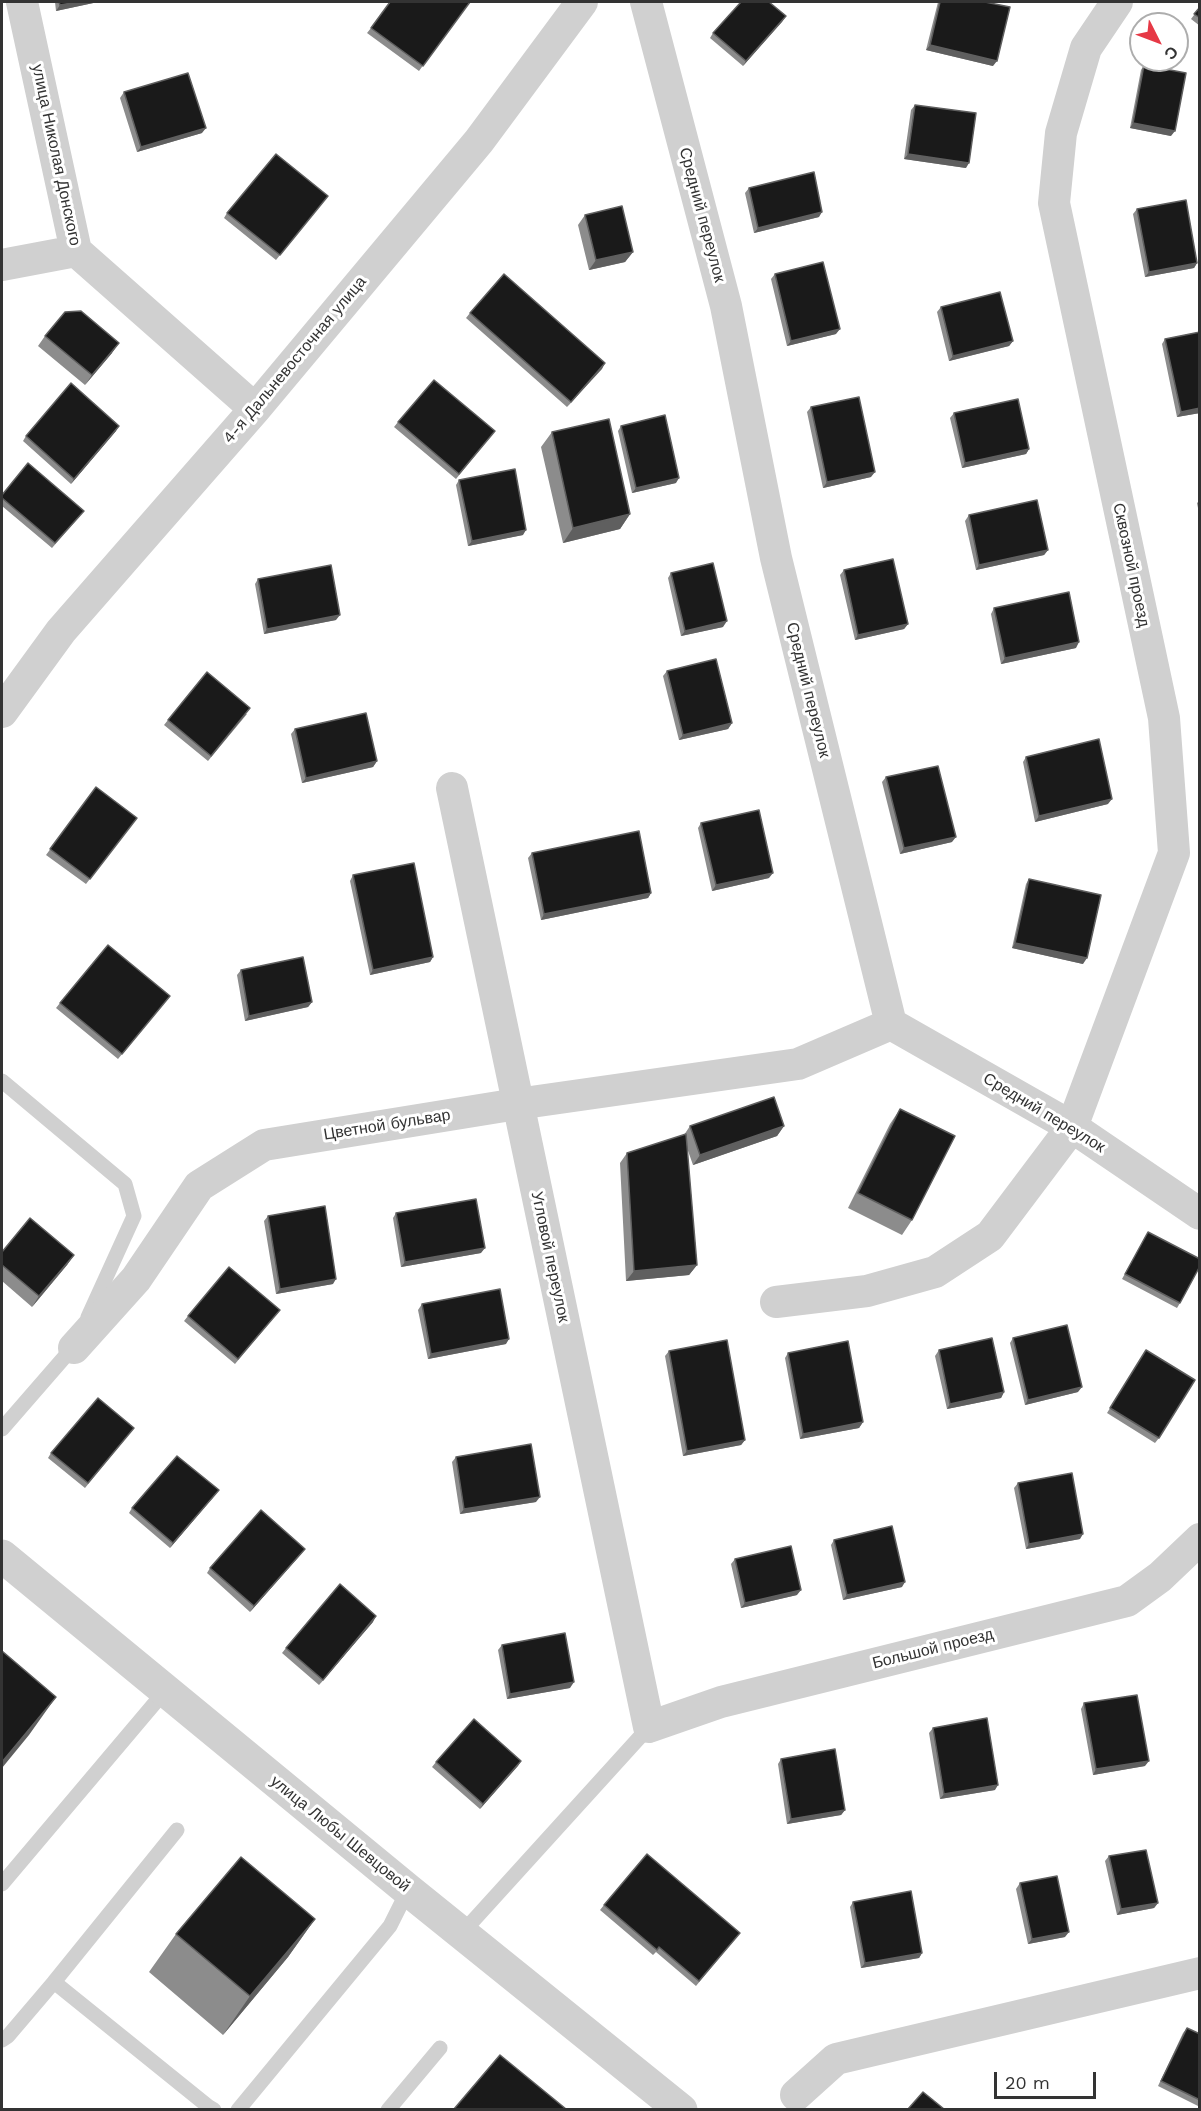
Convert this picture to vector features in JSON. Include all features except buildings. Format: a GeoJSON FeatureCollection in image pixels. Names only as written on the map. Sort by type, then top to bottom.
{"type":"FeatureCollection","features":[{"type":"Feature","properties":{"kind":"street","name":"улица Николая Донского"},"geometry":{"type":"LineString","coordinates":[[22,2],[76,251],[255,409]]}},
{"type":"Feature","properties":{"kind":"street","name":"4-я Дальневосточная улица"},"geometry":{"type":"LineString","coordinates":[[2,712],[61,631],[255,409],[479,141],[582,2]]}},
{"type":"Feature","properties":{"kind":"street","name":"Средний переулок"},"geometry":{"type":"LineString","coordinates":[[646,2],[726,306],[776,558],[891,1024],[1072,1127],[1200,1214]]}},
{"type":"Feature","properties":{"kind":"street","name":"Сквозной проезд"},"geometry":{"type":"LineString","coordinates":[[1072,1127],[1174,853],[1164,718],[1054,203],[1061,133],[1086,48],[1117,2]]}},
{"type":"Feature","properties":{"kind":"street"},"geometry":{"type":"LineString","coordinates":[[2,265],[76,251]]}},
{"type":"Feature","properties":{"kind":"street","name":"Угловой переулок"},"geometry":{"type":"LineString","coordinates":[[452,788],[649,1727]]}},
{"type":"Feature","properties":{"kind":"street","name":"Цветной бульвар"},"geometry":{"type":"LineString","coordinates":[[74,1348],[136,1279],[199,1186],[264,1144],[517,1104],[798,1064],[891,1024]]}},
{"type":"Feature","properties":{"kind":"street"},"geometry":{"type":"LineString","coordinates":[[776,1302],[867,1290],[935,1272],[990,1236],[1072,1127]]}},
{"type":"Feature","properties":{"kind":"street","name":"Большой проезд"},"geometry":{"type":"LineString","coordinates":[[649,1727],[721,1702],[1127,1601],[1160,1577],[1200,1539]]}},
{"type":"Feature","properties":{"kind":"street","name":"улица Любы Шевцовой"},"geometry":{"type":"LineString","coordinates":[[2,1556],[408,1890],[681,2109]]}},
{"type":"Feature","properties":{"kind":"street"},"geometry":{"type":"LineString","coordinates":[[796,2095],[836,2059],[1200,1973]]}},
{"type":"Feature","properties":{"kind":"lane"},"geometry":{"type":"LineString","coordinates":[[2,1081],[125,1184],[134,1216],[74,1348]]}},
{"type":"Feature","properties":{"kind":"lane","name":"Цветной бульвар"},"geometry":{"type":"LineString","coordinates":[[2,1429],[74,1348]]}},
{"type":"Feature","properties":{"kind":"lane"},"geometry":{"type":"LineString","coordinates":[[2,1884],[165,1691]]}},
{"type":"Feature","properties":{"kind":"lane"},"geometry":{"type":"LineString","coordinates":[[462,1933],[649,1727]]}},
{"type":"Feature","properties":{"kind":"lane"},"geometry":{"type":"LineString","coordinates":[[2,2040],[54,1982],[177,1830]]}},
{"type":"Feature","properties":{"kind":"lane"},"geometry":{"type":"LineString","coordinates":[[238,2109],[390,1926],[408,1890]]}},
{"type":"Feature","properties":{"kind":"lane"},"geometry":{"type":"LineString","coordinates":[[54,1982],[214,2109]]}},
{"type":"Feature","properties":{"kind":"lane"},"geometry":{"type":"LineString","coordinates":[[388,2109],[440,2048]]}}]}
